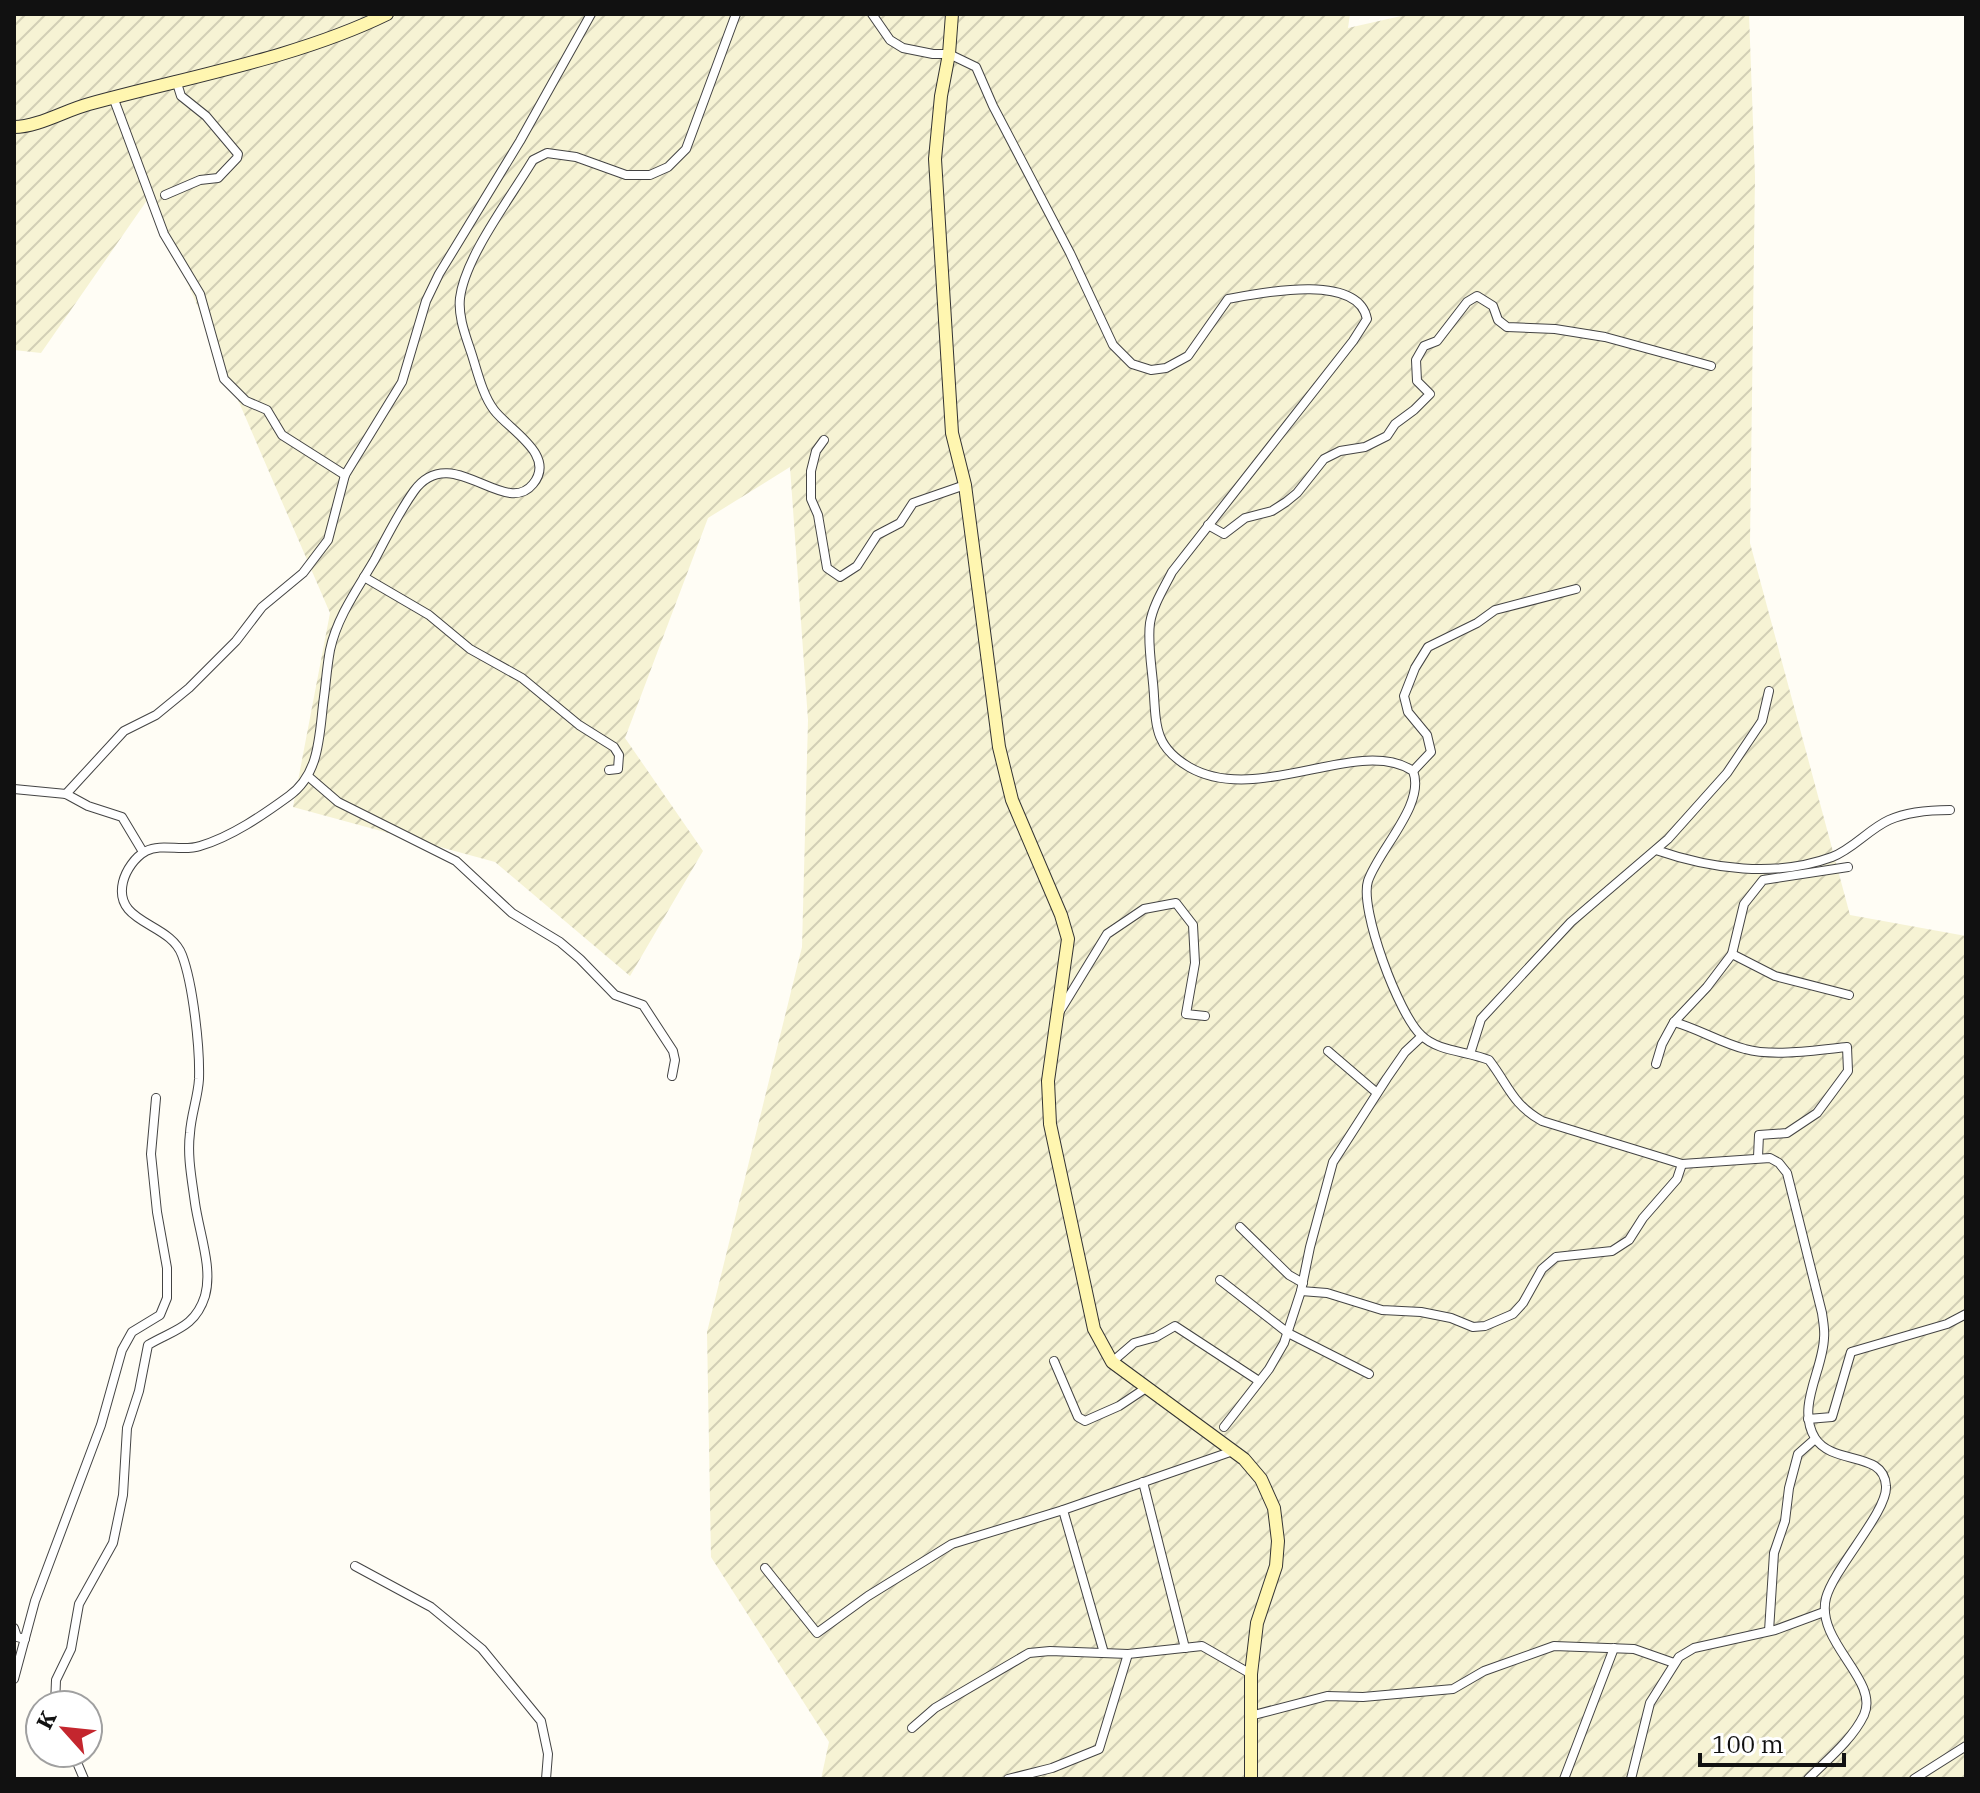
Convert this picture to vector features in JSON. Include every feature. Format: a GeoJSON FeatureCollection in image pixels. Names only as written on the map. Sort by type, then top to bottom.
{"type":"FeatureCollection","features":[{"type":"Feature","properties":{"kind":"main road"},"geometry":{"type":"LineString","coordinates":[[14,127],[23,127],[113,97],[321,42],[387,14]]}},
{"type":"Feature","properties":{"kind":"main road"},"geometry":{"type":"LineString","coordinates":[[952,14],[935,159],[952,433],[965,485],[999,747],[1012,800],[1061,915],[1068,939],[1048,1081],[1050,1124],[1094,1329],[1112,1362],[1244,1459],[1261,1479],[1274,1508],[1278,1541],[1276,1566],[1257,1623],[1251,1674],[1251,1779]]}},
{"type":"Feature","properties":{"kind":"street"},"geometry":{"type":"LineString","coordinates":[[66,794],[124,731],[156,715],[189,688],[236,641],[262,607],[303,573],[328,540],[345,475],[402,382],[426,301],[439,274],[520,141],[591,14]]}},
{"type":"Feature","properties":{"kind":"street"},"geometry":{"type":"LineString","coordinates":[[56,1689],[56,1680],[71,1649],[79,1604],[113,1543],[123,1495],[127,1428],[139,1391],[148,1345],[189,1324],[200,1310],[206,1291],[206,1265],[189,1155],[199,1083],[199,1060],[187,977],[182,953],[173,941],[126,909],[122,896],[123,880],[131,864],[143,852],[154,848],[200,846],[228,834],[285,799],[309,777],[315,761],[330,648],[342,617],[407,501],[426,477],[441,472],[455,473],[508,492],[532,487],[540,462],[535,450],[492,408],[472,355],[460,317],[464,280],[533,160],[547,153],[576,157],[626,175],[650,175],[668,167],[686,149],[736,14]]}},
{"type":"Feature","properties":{"kind":"street"},"geometry":{"type":"LineString","coordinates":[[872,14],[890,40],[903,48],[949,54],[976,67],[1113,345],[1132,364],[1151,370],[1166,368],[1188,356],[1228,299],[1331,289],[1361,303],[1365,310],[1367,319],[1353,341],[1172,572],[1159,595],[1150,623],[1156,729],[1174,759],[1200,774],[1225,780],[1255,779],[1388,759],[1413,771],[1417,782],[1416,796],[1367,882],[1366,896],[1369,918],[1391,980],[1408,1019],[1421,1037],[1440,1047],[1489,1060],[1518,1104],[1542,1121],[1682,1164],[1770,1158],[1787,1173],[1822,1313],[1824,1337],[1808,1406],[1808,1419],[1815,1439],[1827,1450],[1874,1464],[1887,1486],[1883,1501],[1832,1585],[1824,1612],[1831,1636],[1860,1682],[1866,1698],[1866,1712],[1856,1730],[1808,1779]]}},
{"type":"Feature","properties":{"kind":"street"},"geometry":{"type":"LineString","coordinates":[[165,195],[200,180],[218,178],[238,154],[206,116],[181,96],[176,80]]}},
{"type":"Feature","properties":{"kind":"street"},"geometry":{"type":"LineString","coordinates":[[113,97],[164,234],[200,294],[224,379],[246,401],[267,410],[282,435],[345,475]]}},
{"type":"Feature","properties":{"kind":"street"},"geometry":{"type":"LineString","coordinates":[[1208,525],[1224,534],[1245,518],[1272,511],[1297,493],[1324,459],[1340,451],[1365,447],[1387,436],[1395,424],[1430,394],[1417,381],[1416,360],[1424,346],[1437,341],[1467,302],[1477,296],[1493,306],[1498,320],[1507,327],[1555,329],[1605,337],[1711,366]]}},
{"type":"Feature","properties":{"kind":"street"},"geometry":{"type":"LineString","coordinates":[[824,440],[813,461],[811,499],[818,515],[827,568],[840,577],[857,566],[877,535],[900,523],[913,503],[965,485]]}},
{"type":"Feature","properties":{"kind":"street"},"geometry":{"type":"LineString","coordinates":[[364,577],[429,615],[470,649],[522,678],[579,725],[614,747],[621,763],[618,769],[609,770]]}},
{"type":"Feature","properties":{"kind":"street"},"geometry":{"type":"LineString","coordinates":[[1413,771],[1431,752],[1431,743],[1408,712],[1404,696],[1415,668],[1428,647],[1477,623],[1495,610],[1576,589]]}},
{"type":"Feature","properties":{"kind":"street"},"geometry":{"type":"LineString","coordinates":[[1470,1054],[1481,1019],[1571,922],[1656,850],[1727,773],[1762,721],[1769,691]]}},
{"type":"Feature","properties":{"kind":"street"},"geometry":{"type":"LineString","coordinates":[[309,777],[338,802],[456,861],[512,913],[560,942],[615,995],[643,1005],[673,1051],[672,1076]]}},
{"type":"Feature","properties":{"kind":"street"},"geometry":{"type":"LineString","coordinates":[[14,789],[66,794],[88,806],[122,817],[143,852]]}},
{"type":"Feature","properties":{"kind":"street"},"geometry":{"type":"LineString","coordinates":[[1656,850],[1693,863],[1778,869],[1833,857],[1890,820],[1933,810],[1950,810]]}},
{"type":"Feature","properties":{"kind":"street"},"geometry":{"type":"LineString","coordinates":[[1656,1064],[1674,1022],[1732,954],[1744,904],[1763,880],[1848,867]]}},
{"type":"Feature","properties":{"kind":"street"},"geometry":{"type":"LineString","coordinates":[[1055,1019],[1107,934],[1144,909],[1176,903],[1193,925],[1195,963],[1186,1014],[1205,1016]]}},
{"type":"Feature","properties":{"kind":"street"},"geometry":{"type":"LineString","coordinates":[[1732,954],[1775,976],[1849,995]]}},
{"type":"Feature","properties":{"kind":"street"},"geometry":{"type":"LineString","coordinates":[[1674,1022],[1747,1050],[1803,1052],[1847,1047],[1848,1071],[1817,1113],[1787,1133],[1759,1135],[1758,1157]]}},
{"type":"Feature","properties":{"kind":"street"},"geometry":{"type":"LineString","coordinates":[[1224,1427],[1284,1343],[1302,1287],[1333,1162],[1405,1052],[1421,1037]]}},
{"type":"Feature","properties":{"kind":"street"},"geometry":{"type":"LineString","coordinates":[[1328,1051],[1377,1093]]}},
{"type":"Feature","properties":{"kind":"street"},"geometry":{"type":"LineString","coordinates":[[14,1679],[35,1601],[101,1425],[122,1350],[132,1332],[160,1315],[167,1298],[167,1268],[151,1154],[156,1098]]}},
{"type":"Feature","properties":{"kind":"street"},"geometry":{"type":"LineString","coordinates":[[1240,1227],[1302,1287],[1382,1310],[1421,1312],[1451,1318],[1473,1327],[1485,1326],[1513,1314],[1523,1303],[1542,1269],[1556,1257],[1612,1251],[1629,1240],[1643,1218],[1677,1179],[1682,1164]]}},
{"type":"Feature","properties":{"kind":"street"},"geometry":{"type":"LineString","coordinates":[[1220,1280],[1288,1333],[1369,1374]]}},
{"type":"Feature","properties":{"kind":"street"},"geometry":{"type":"LineString","coordinates":[[1808,1419],[1832,1417],[1851,1352],[1947,1324],[1966,1314]]}},
{"type":"Feature","properties":{"kind":"street"},"geometry":{"type":"LineString","coordinates":[[1112,1362],[1134,1343],[1156,1337],[1175,1326],[1259,1381]]}},
{"type":"Feature","properties":{"kind":"street"},"geometry":{"type":"LineString","coordinates":[[1054,1361],[1078,1417],[1085,1421],[1119,1406],[1146,1388]]}},
{"type":"Feature","properties":{"kind":"street"},"geometry":{"type":"LineString","coordinates":[[1769,1631],[1774,1553],[1785,1521],[1789,1488],[1798,1454],[1815,1439]]}},
{"type":"Feature","properties":{"kind":"street"},"geometry":{"type":"LineString","coordinates":[[765,1568],[817,1633],[868,1596],[952,1544],[1063,1510],[1233,1451]]}},
{"type":"Feature","properties":{"kind":"street"},"geometry":{"type":"LineString","coordinates":[[1143,1482],[1185,1648]]}},
{"type":"Feature","properties":{"kind":"street"},"geometry":{"type":"LineString","coordinates":[[1063,1510],[1104,1653]]}},
{"type":"Feature","properties":{"kind":"street"},"geometry":{"type":"LineString","coordinates":[[355,1566],[431,1607],[482,1649],[541,1721],[548,1754],[546,1779]]}},
{"type":"Feature","properties":{"kind":"street"},"geometry":{"type":"LineString","coordinates":[[1631,1779],[1650,1703],[1679,1657],[1694,1648],[1769,1631],[1824,1612]]}},
{"type":"Feature","properties":{"kind":"street"},"geometry":{"type":"LineString","coordinates":[[14,1628],[17,1637],[25,1639]]}},
{"type":"Feature","properties":{"kind":"street"},"geometry":{"type":"LineString","coordinates":[[912,1728],[935,1708],[1029,1653],[1128,1654],[1202,1646],[1251,1674]]}},
{"type":"Feature","properties":{"kind":"street"},"geometry":{"type":"LineString","coordinates":[[1250,1716],[1327,1696],[1363,1697],[1453,1689],[1484,1671],[1554,1646],[1634,1649],[1674,1663]]}},
{"type":"Feature","properties":{"kind":"street"},"geometry":{"type":"LineString","coordinates":[[1564,1779],[1614,1648]]}},
{"type":"Feature","properties":{"kind":"street"},"geometry":{"type":"LineString","coordinates":[[1008,1779],[1052,1768],[1099,1749],[1128,1654]]}},
{"type":"Feature","properties":{"kind":"street"},"geometry":{"type":"LineString","coordinates":[[1914,1779],[1966,1746]]}},
{"type":"Feature","properties":{"kind":"shaded area"},"geometry":{"type":"Polygon","coordinates":[[[14,14],[1350,14],[1348,28],[1410,14],[1749,14],[1755,177],[1750,543],[1850,915],[1966,936],[1966,1779],[821,1779],[829,1742],[711,1557],[707,1332],[802,947],[808,720],[790,467],[708,518],[625,738],[703,851],[630,976],[495,862],[293,807],[330,613],[150,196],[41,353],[14,350],[14,14]]]}}]}
